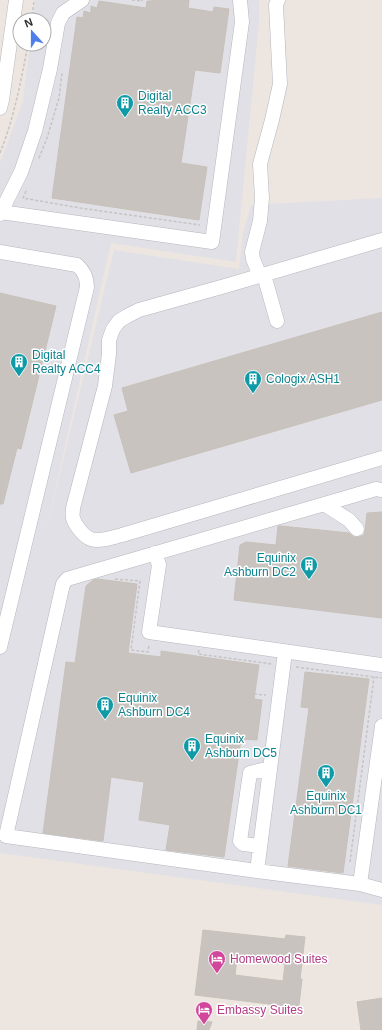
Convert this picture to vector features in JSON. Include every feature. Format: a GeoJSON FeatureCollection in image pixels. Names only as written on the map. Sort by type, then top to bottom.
{"type":"FeatureCollection","features":[{"type":"Feature","properties":{"kind":"street"},"geometry":{"type":"LineString","coordinates":[[0,108],[16,0]]}},
{"type":"Feature","properties":{"kind":"street"},"geometry":{"type":"LineString","coordinates":[[82,0],[63,13],[58,22],[50,69],[35,131],[21,172],[1,213],[212,242],[242,22],[240,0]]}},
{"type":"Feature","properties":{"kind":"street"},"geometry":{"type":"LineString","coordinates":[[277,321],[262,275],[253,259],[252,252],[260,221],[262,198],[260,164],[280,84],[276,5],[278,0]]}},
{"type":"Feature","properties":{"kind":"street"},"geometry":{"type":"LineString","coordinates":[[382,240],[139,310],[119,321],[113,329],[109,340],[109,354],[105,386],[72,508],[73,517],[81,532],[90,539],[99,540],[382,458]]}},
{"type":"Feature","properties":{"kind":"street"},"geometry":{"type":"LineString","coordinates":[[0,252],[77,265],[83,270],[87,277],[87,287],[0,647]]}},
{"type":"Feature","properties":{"kind":"street"},"geometry":{"type":"LineString","coordinates":[[382,490],[376,489],[67,579],[63,584],[6,836],[360,884],[382,890]]}},
{"type":"Feature","properties":{"kind":"street"},"geometry":{"type":"LineString","coordinates":[[324,504],[349,520],[357,529]]}},
{"type":"Feature","properties":{"kind":"street"},"geometry":{"type":"LineString","coordinates":[[155,553],[159,565],[149,632],[285,658],[382,665]]}},
{"type":"Feature","properties":{"kind":"street"},"geometry":{"type":"LineString","coordinates":[[257,871],[285,658]]}},
{"type":"Feature","properties":{"kind":"street"},"geometry":{"type":"LineString","coordinates":[[360,884],[382,726]]}},
{"type":"Feature","properties":{"kind":"street"},"geometry":{"type":"LineString","coordinates":[[260,846],[243,844],[240,841],[250,772],[270,768]]}},
{"type":"Feature","properties":{"kind":"path"},"geometry":{"type":"LineString","coordinates":[[33,12],[34,0]]}},
{"type":"Feature","properties":{"kind":"path"},"geometry":{"type":"LineString","coordinates":[[134,0],[142,0]]}},
{"type":"Feature","properties":{"kind":"path"},"geometry":{"type":"LineString","coordinates":[[0,153],[16,103],[26,52]]}},
{"type":"Feature","properties":{"kind":"path"},"geometry":{"type":"LineString","coordinates":[[39,158],[47,138],[59,98],[63,66]]}},
{"type":"Feature","properties":{"kind":"path"},"geometry":{"type":"LineString","coordinates":[[28,185],[23,198],[80,208],[200,225]]}},
{"type":"Feature","properties":{"kind":"path"},"geometry":{"type":"LineString","coordinates":[[115,579],[140,582],[131,650]]}},
{"type":"Feature","properties":{"kind":"path"},"geometry":{"type":"LineString","coordinates":[[285,658],[382,678]]}},
{"type":"Feature","properties":{"kind":"path"},"geometry":{"type":"LineString","coordinates":[[350,865],[374,677]]}},
{"type":"Feature","properties":{"kind":"path"},"geometry":{"type":"LineString","coordinates":[[254,694],[266,695]]}},
{"type":"Feature","properties":{"kind":"shaded area"},"geometry":{"type":"Polygon","coordinates":[[[35,0],[259,0],[259,22],[236,262],[111,243],[45,535],[114,250],[239,269],[243,233],[251,205],[382,198],[382,905],[0,853],[0,163],[23,101],[29,52],[52,52],[52,12],[34,12],[35,0]]]}},
{"type":"Feature","properties":{"kind":"building","name":"Digital Realty ACC3"},"geometry":{"type":"Polygon","coordinates":[[[189,0],[188,8],[213,12],[214,7],[229,9],[220,73],[195,70],[181,163],[207,167],[199,220],[52,198],[77,17],[83,18],[84,11],[91,13],[91,6],[97,8],[99,1],[146,8],[147,1],[189,0]]]}},
{"type":"Feature","properties":{"kind":"building","name":"Digital Realty ACC4"},"geometry":{"type":"Polygon","coordinates":[[[0,293],[56,306],[21,449],[17,448],[3,504],[0,504],[0,293]]]}},
{"type":"Feature","properties":{"kind":"building","name":"Cologix ASH1"},"geometry":{"type":"Polygon","coordinates":[[[382,312],[382,400],[131,473],[114,415],[128,411],[122,388],[382,312]]]}},
{"type":"Feature","properties":{"kind":"building","name":"Equinix Ashburn DC2"},"geometry":{"type":"Polygon","coordinates":[[[382,512],[382,618],[234,600],[240,545],[246,542],[276,545],[278,526],[349,533],[354,537],[359,537],[364,535],[367,513],[382,512]]]}},
{"type":"Feature","properties":{"kind":"building"},"geometry":{"type":"Polygon","coordinates":[[[98,579],[137,584],[128,653],[161,657],[161,651],[259,665],[254,699],[262,700],[257,740],[241,739],[224,857],[166,850],[170,825],[139,820],[144,782],[111,777],[103,841],[43,833],[66,662],[75,663],[86,586],[93,580],[98,579]]]}},
{"type":"Feature","properties":{"kind":"building","name":"Equinix Ashburn DC1"},"geometry":{"type":"Polygon","coordinates":[[[305,672],[369,679],[343,873],[288,866],[309,708],[301,707],[305,672]]]}},
{"type":"Feature","properties":{"kind":"building","name":"Homewood Suites"},"geometry":{"type":"Polygon","coordinates":[[[203,930],[285,939],[286,935],[305,937],[298,1014],[276,1011],[277,1005],[195,995],[203,930]],[[237,958],[235,975],[283,981],[285,964],[237,958]]]}},
{"type":"Feature","properties":{"kind":"building"},"geometry":{"type":"Polygon","coordinates":[[[382,998],[382,1030],[361,1030],[357,1002],[382,998]]]}},
{"type":"Feature","properties":{"kind":"building"},"geometry":{"type":"Polygon","coordinates":[[[198,1021],[212,1022],[209,1030],[197,1030],[198,1021]]]}},
{"type":"Feature","properties":{"kind":"place","name":"Digital Realty ACC3"},"geometry":{"type":"Point","coordinates":[125,118]}},
{"type":"Feature","properties":{"kind":"place","name":"Digital Realty ACC4"},"geometry":{"type":"Point","coordinates":[19,377]}},
{"type":"Feature","properties":{"kind":"place","name":"Cologix ASH1"},"geometry":{"type":"Point","coordinates":[253,394]}},
{"type":"Feature","properties":{"kind":"place","name":"Equinix Ashburn DC2"},"geometry":{"type":"Point","coordinates":[309,580]}},
{"type":"Feature","properties":{"kind":"place","name":"Equinix Ashburn DC4"},"geometry":{"type":"Point","coordinates":[105,720]}},
{"type":"Feature","properties":{"kind":"place","name":"Equinix Ashburn DC5"},"geometry":{"type":"Point","coordinates":[192,761]}},
{"type":"Feature","properties":{"kind":"place","name":"Equinix Ashburn DC1"},"geometry":{"type":"Point","coordinates":[326,788]}},
{"type":"Feature","properties":{"kind":"place","name":"Homewood Suites"},"geometry":{"type":"Point","coordinates":[217,974]}},
{"type":"Feature","properties":{"kind":"place","name":"Embassy Suites"},"geometry":{"type":"Point","coordinates":[204,1025]}}]}
